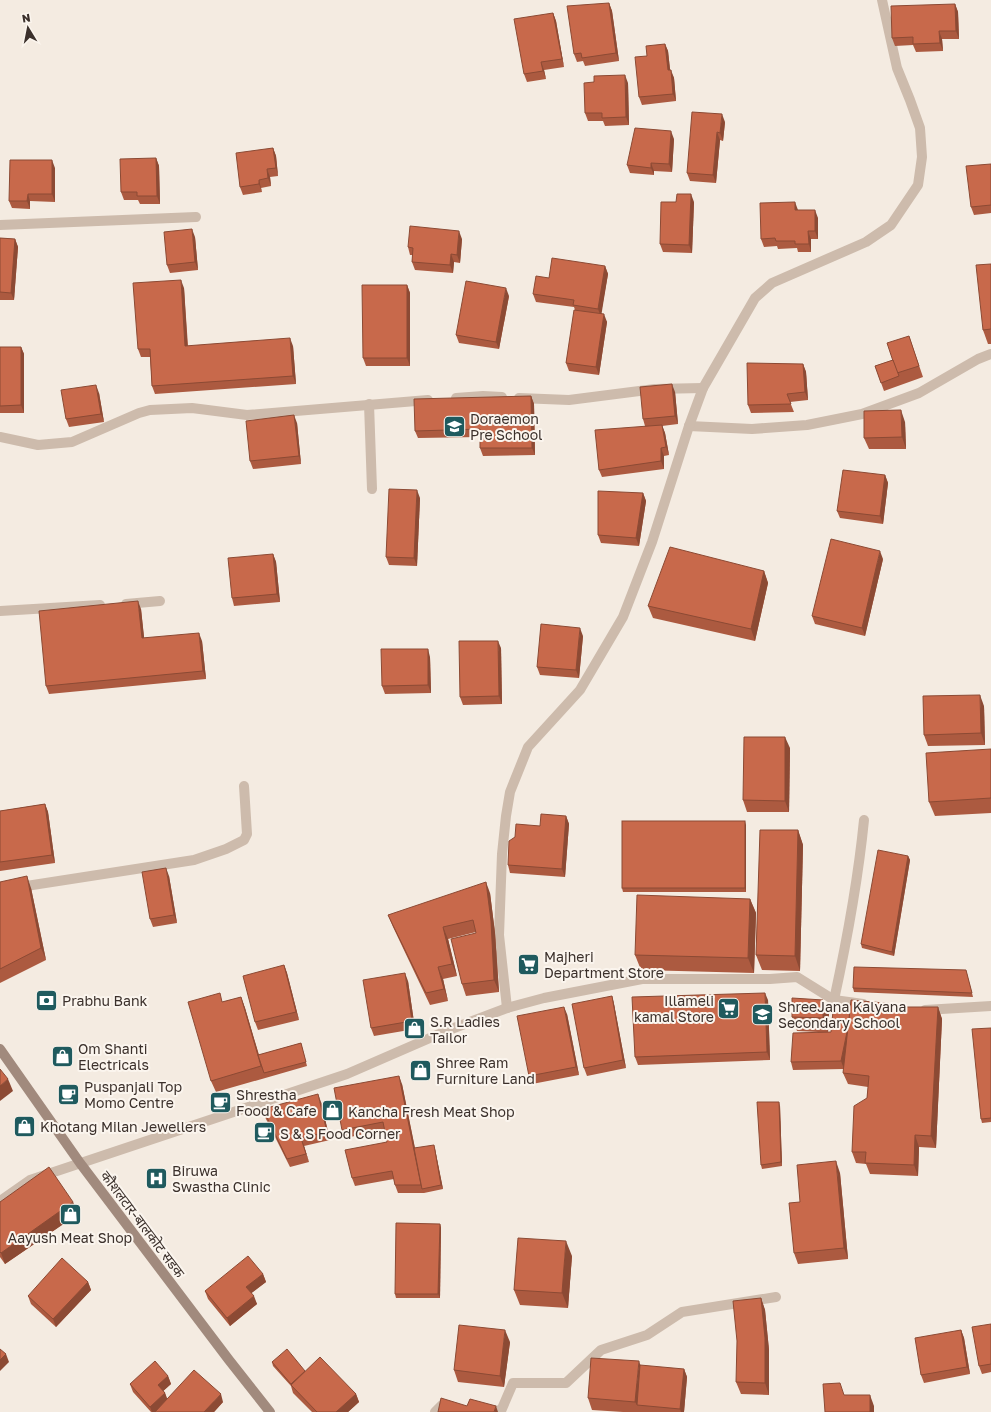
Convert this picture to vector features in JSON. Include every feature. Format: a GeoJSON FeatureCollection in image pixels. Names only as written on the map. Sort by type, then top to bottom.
{"type":"FeatureCollection","features":[{"type":"Feature","properties":{"kind":"main road","name":"कौशलटार-बालकोट सडक"},"geometry":{"type":"LineString","coordinates":[[0,1049],[80,1163],[270,1412]]}},
{"type":"Feature","properties":{"kind":"street"},"geometry":{"type":"LineString","coordinates":[[507,1008],[499,935],[502,854],[510,792],[528,747],[580,690],[623,617],[652,542],[688,426],[703,388],[755,298],[772,283],[866,242],[891,225],[918,185],[922,157],[920,128],[897,68],[882,0]]}},
{"type":"Feature","properties":{"kind":"street"},"geometry":{"type":"LineString","coordinates":[[0,225],[196,217]]}},
{"type":"Feature","properties":{"kind":"street"},"geometry":{"type":"LineString","coordinates":[[688,426],[752,429],[807,425],[862,414],[919,393],[978,359],[991,354]]}},
{"type":"Feature","properties":{"kind":"street"},"geometry":{"type":"LineString","coordinates":[[0,437],[38,445],[72,442],[139,413],[150,410],[192,408],[246,415],[482,396],[569,400],[655,389],[703,388]]}},
{"type":"Feature","properties":{"kind":"street"},"geometry":{"type":"LineString","coordinates":[[369,404],[372,489]]}},
{"type":"Feature","properties":{"kind":"street"},"geometry":{"type":"LineString","coordinates":[[0,611],[160,601]]}},
{"type":"Feature","properties":{"kind":"street"},"geometry":{"type":"LineString","coordinates":[[0,890],[194,860],[226,849],[244,840],[247,834],[244,786]]}},
{"type":"Feature","properties":{"kind":"street"},"geometry":{"type":"LineString","coordinates":[[834,1000],[849,928],[859,866],[864,820]]}},
{"type":"Feature","properties":{"kind":"street"},"geometry":{"type":"LineString","coordinates":[[0,1201],[30,1180],[347,1074],[446,1031],[507,1008],[544,998],[642,979],[770,979],[797,977],[834,1000],[871,1005]]}},
{"type":"Feature","properties":{"kind":"street"},"geometry":{"type":"LineString","coordinates":[[915,1011],[991,1006]]}},
{"type":"Feature","properties":{"kind":"street"},"geometry":{"type":"LineString","coordinates":[[472,1408],[501,1411],[513,1383],[566,1383],[601,1350],[647,1335],[682,1312],[776,1297]]}},
{"type":"Feature","properties":{"kind":"street"},"geometry":{"type":"LineString","coordinates":[[435,1412],[442,1405],[457,1406]]}},
{"type":"Feature","properties":{"kind":"building"},"geometry":{"type":"Polygon","coordinates":[[[609,3],[616,53],[582,58],[581,53],[574,54],[567,6],[609,3]]]}},
{"type":"Feature","properties":{"kind":"building"},"geometry":{"type":"Polygon","coordinates":[[[955,4],[956,31],[939,31],[940,43],[913,44],[913,37],[892,38],[891,6],[955,4]]]}},
{"type":"Feature","properties":{"kind":"building"},"geometry":{"type":"Polygon","coordinates":[[[553,13],[562,59],[541,62],[543,71],[524,74],[514,19],[553,13]]]}},
{"type":"Feature","properties":{"kind":"building"},"geometry":{"type":"Polygon","coordinates":[[[665,44],[668,70],[671,70],[673,94],[639,97],[635,57],[647,56],[646,46],[665,44]]]}},
{"type":"Feature","properties":{"kind":"building"},"geometry":{"type":"Polygon","coordinates":[[[625,75],[626,117],[602,118],[602,113],[585,113],[584,83],[594,82],[594,76],[625,75]]]}},
{"type":"Feature","properties":{"kind":"building"},"geometry":{"type":"Polygon","coordinates":[[[692,112],[722,114],[720,133],[717,132],[713,175],[687,173],[692,112]]]}},
{"type":"Feature","properties":{"kind":"building"},"geometry":{"type":"Polygon","coordinates":[[[635,128],[671,131],[669,164],[651,163],[651,168],[627,165],[635,128]]]}},
{"type":"Feature","properties":{"kind":"building"},"geometry":{"type":"Polygon","coordinates":[[[273,148],[276,168],[267,169],[268,178],[259,180],[259,184],[240,187],[236,153],[273,148]]]}},
{"type":"Feature","properties":{"kind":"building"},"geometry":{"type":"Polygon","coordinates":[[[156,158],[157,196],[137,196],[137,192],[121,192],[120,159],[156,158]]]}},
{"type":"Feature","properties":{"kind":"building"},"geometry":{"type":"Polygon","coordinates":[[[10,160],[52,160],[52,194],[28,194],[27,201],[9,201],[10,160]]]}},
{"type":"Feature","properties":{"kind":"building"},"geometry":{"type":"Polygon","coordinates":[[[991,164],[991,205],[971,207],[966,166],[991,164]]]}},
{"type":"Feature","properties":{"kind":"building"},"geometry":{"type":"Polygon","coordinates":[[[677,194],[691,194],[689,245],[660,244],[661,202],[676,202],[677,194]]]}},
{"type":"Feature","properties":{"kind":"building"},"geometry":{"type":"Polygon","coordinates":[[[795,202],[795,210],[815,210],[815,231],[808,231],[809,244],[795,244],[795,241],[776,241],[775,238],[761,239],[760,203],[795,202]]]}},
{"type":"Feature","properties":{"kind":"building"},"geometry":{"type":"Polygon","coordinates":[[[410,226],[459,231],[457,255],[451,254],[450,265],[412,262],[413,248],[408,247],[410,226]]]}},
{"type":"Feature","properties":{"kind":"building"},"geometry":{"type":"Polygon","coordinates":[[[192,229],[195,262],[167,265],[164,232],[192,229]]]}},
{"type":"Feature","properties":{"kind":"building"},"geometry":{"type":"Polygon","coordinates":[[[0,238],[15,239],[11,293],[0,292],[0,238]]]}},
{"type":"Feature","properties":{"kind":"building"},"geometry":{"type":"Polygon","coordinates":[[[552,258],[605,266],[598,309],[573,305],[574,300],[533,294],[536,276],[549,278],[552,258]]]}},
{"type":"Feature","properties":{"kind":"building"},"geometry":{"type":"Polygon","coordinates":[[[991,264],[991,329],[983,330],[976,265],[991,264]]]}},
{"type":"Feature","properties":{"kind":"building"},"geometry":{"type":"Polygon","coordinates":[[[181,280],[185,346],[290,338],[293,376],[152,386],[150,349],[138,349],[133,283],[181,280]]]}},
{"type":"Feature","properties":{"kind":"building"},"geometry":{"type":"Polygon","coordinates":[[[466,281],[506,288],[496,342],[456,335],[466,281]]]}},
{"type":"Feature","properties":{"kind":"building"},"geometry":{"type":"Polygon","coordinates":[[[362,285],[407,285],[407,358],[363,358],[362,285]]]}},
{"type":"Feature","properties":{"kind":"building"},"geometry":{"type":"Polygon","coordinates":[[[574,310],[604,314],[596,367],[566,363],[574,310]]]}},
{"type":"Feature","properties":{"kind":"building"},"geometry":{"type":"Polygon","coordinates":[[[909,336],[919,366],[897,373],[887,343],[909,336]]]}},
{"type":"Feature","properties":{"kind":"building"},"geometry":{"type":"Polygon","coordinates":[[[0,347],[21,347],[21,405],[0,406],[0,347]]]}},
{"type":"Feature","properties":{"kind":"building"},"geometry":{"type":"Polygon","coordinates":[[[893,360],[899,376],[881,383],[875,366],[893,360]]]}},
{"type":"Feature","properties":{"kind":"building"},"geometry":{"type":"Polygon","coordinates":[[[747,363],[803,364],[805,392],[787,394],[791,404],[748,405],[747,363]]]}},
{"type":"Feature","properties":{"kind":"building"},"geometry":{"type":"Polygon","coordinates":[[[672,384],[675,416],[643,419],[640,387],[672,384]]]}},
{"type":"Feature","properties":{"kind":"building"},"geometry":{"type":"Polygon","coordinates":[[[96,385],[101,414],[66,419],[61,390],[96,385]]]}},
{"type":"Feature","properties":{"kind":"building"},"geometry":{"type":"Polygon","coordinates":[[[531,396],[532,448],[480,448],[480,429],[415,431],[414,399],[531,396]]]}},
{"type":"Feature","properties":{"kind":"building"},"geometry":{"type":"Polygon","coordinates":[[[901,410],[902,437],[864,438],[864,411],[901,410]]]}},
{"type":"Feature","properties":{"kind":"building"},"geometry":{"type":"Polygon","coordinates":[[[294,415],[299,456],[250,461],[246,421],[294,415]]]}},
{"type":"Feature","properties":{"kind":"building"},"geometry":{"type":"Polygon","coordinates":[[[662,425],[666,447],[661,448],[661,461],[599,470],[595,430],[662,425]]]}},
{"type":"Feature","properties":{"kind":"building"},"geometry":{"type":"Polygon","coordinates":[[[843,470],[885,475],[880,516],[837,511],[843,470]]]}},
{"type":"Feature","properties":{"kind":"building"},"geometry":{"type":"Polygon","coordinates":[[[389,489],[417,490],[414,558],[386,557],[389,489]]]}},
{"type":"Feature","properties":{"kind":"building"},"geometry":{"type":"Polygon","coordinates":[[[598,491],[643,493],[636,538],[598,535],[598,491]]]}},
{"type":"Feature","properties":{"kind":"building"},"geometry":{"type":"Polygon","coordinates":[[[831,539],[880,551],[862,628],[812,616],[831,539]]]}},
{"type":"Feature","properties":{"kind":"building"},"geometry":{"type":"Polygon","coordinates":[[[670,547],[764,571],[751,629],[648,606],[670,547]]]}},
{"type":"Feature","properties":{"kind":"building"},"geometry":{"type":"Polygon","coordinates":[[[273,554],[277,594],[232,598],[228,558],[273,554]]]}},
{"type":"Feature","properties":{"kind":"building"},"geometry":{"type":"Polygon","coordinates":[[[138,601],[142,638],[199,633],[203,671],[46,686],[39,611],[138,601]]]}},
{"type":"Feature","properties":{"kind":"building"},"geometry":{"type":"Polygon","coordinates":[[[541,624],[580,628],[576,670],[537,667],[541,624]]]}},
{"type":"Feature","properties":{"kind":"building"},"geometry":{"type":"Polygon","coordinates":[[[459,641],[498,641],[499,696],[460,697],[459,641]]]}},
{"type":"Feature","properties":{"kind":"building"},"geometry":{"type":"Polygon","coordinates":[[[381,649],[428,649],[428,685],[382,686],[381,649]]]}},
{"type":"Feature","properties":{"kind":"building"},"geometry":{"type":"Polygon","coordinates":[[[980,695],[981,733],[924,735],[923,696],[980,695]]]}},
{"type":"Feature","properties":{"kind":"building"},"geometry":{"type":"Polygon","coordinates":[[[744,737],[785,737],[785,801],[743,800],[744,737]]]}},
{"type":"Feature","properties":{"kind":"building"},"geometry":{"type":"Polygon","coordinates":[[[991,749],[991,798],[929,802],[926,753],[991,749]]]}},
{"type":"Feature","properties":{"kind":"building"},"geometry":{"type":"Polygon","coordinates":[[[45,804],[52,855],[0,862],[0,811],[45,804]]]}},
{"type":"Feature","properties":{"kind":"building"},"geometry":{"type":"Polygon","coordinates":[[[541,814],[566,816],[562,869],[508,865],[509,841],[515,837],[516,824],[540,826],[541,814]]]}},
{"type":"Feature","properties":{"kind":"building"},"geometry":{"type":"Polygon","coordinates":[[[622,821],[745,821],[745,888],[622,888],[622,821]]]}},
{"type":"Feature","properties":{"kind":"building"},"geometry":{"type":"Polygon","coordinates":[[[760,830],[798,830],[795,956],[756,955],[760,830]]]}},
{"type":"Feature","properties":{"kind":"building"},"geometry":{"type":"Polygon","coordinates":[[[878,850],[908,856],[892,952],[861,944],[878,850]]]}},
{"type":"Feature","properties":{"kind":"building"},"geometry":{"type":"Polygon","coordinates":[[[166,868],[174,915],[150,919],[142,872],[166,868]]]}},
{"type":"Feature","properties":{"kind":"building"},"geometry":{"type":"Polygon","coordinates":[[[27,876],[41,948],[0,969],[0,882],[27,876]]]}},
{"type":"Feature","properties":{"kind":"building"},"geometry":{"type":"Polygon","coordinates":[[[486,882],[491,921],[494,980],[462,984],[451,939],[476,933],[473,920],[443,927],[452,964],[438,967],[444,989],[426,993],[388,915],[486,882]]]}},
{"type":"Feature","properties":{"kind":"building"},"geometry":{"type":"Polygon","coordinates":[[[637,895],[750,899],[748,958],[635,955],[637,895]]]}},
{"type":"Feature","properties":{"kind":"building"},"geometry":{"type":"Polygon","coordinates":[[[284,965],[296,1012],[255,1022],[243,976],[284,965]]]}},
{"type":"Feature","properties":{"kind":"building"},"geometry":{"type":"Polygon","coordinates":[[[854,967],[966,970],[972,993],[853,988],[854,967]]]}},
{"type":"Feature","properties":{"kind":"building"},"geometry":{"type":"Polygon","coordinates":[[[405,973],[412,1021],[371,1028],[363,980],[405,973]]]}},
{"type":"Feature","properties":{"kind":"building"},"geometry":{"type":"Polygon","coordinates":[[[220,993],[222,1002],[241,997],[261,1066],[211,1081],[188,1002],[220,993]]]}},
{"type":"Feature","properties":{"kind":"building"},"geometry":{"type":"Polygon","coordinates":[[[765,993],[767,1052],[635,1057],[632,997],[765,993]]]}},
{"type":"Feature","properties":{"kind":"building"},"geometry":{"type":"Polygon","coordinates":[[[612,996],[623,1060],[584,1068],[572,1004],[612,996]]]}},
{"type":"Feature","properties":{"kind":"building"},"geometry":{"type":"Polygon","coordinates":[[[792,998],[823,1000],[823,1018],[792,1017],[792,998]]]}},
{"type":"Feature","properties":{"kind":"building"},"geometry":{"type":"Polygon","coordinates":[[[851,1000],[895,1004],[894,1007],[938,1007],[931,1136],[915,1135],[914,1165],[865,1163],[866,1152],[852,1152],[854,1106],[867,1098],[869,1076],[843,1073],[851,1000]]]}},
{"type":"Feature","properties":{"kind":"building"},"geometry":{"type":"Polygon","coordinates":[[[564,1007],[576,1067],[529,1076],[517,1016],[564,1007]]]}},
{"type":"Feature","properties":{"kind":"building"},"geometry":{"type":"Polygon","coordinates":[[[850,1010],[841,1061],[791,1062],[793,1033],[831,1032],[833,1011],[850,1010]]]}},
{"type":"Feature","properties":{"kind":"building"},"geometry":{"type":"Polygon","coordinates":[[[991,1028],[991,1118],[981,1119],[972,1029],[991,1028]]]}},
{"type":"Feature","properties":{"kind":"building"},"geometry":{"type":"Polygon","coordinates":[[[301,1043],[306,1062],[264,1073],[258,1055],[301,1043]]]}},
{"type":"Feature","properties":{"kind":"building"},"geometry":{"type":"Polygon","coordinates":[[[0,1069],[8,1079],[0,1086],[0,1069]]]}},
{"type":"Feature","properties":{"kind":"building"},"geometry":{"type":"Polygon","coordinates":[[[399,1076],[421,1185],[395,1185],[392,1171],[352,1178],[345,1150],[387,1142],[383,1122],[342,1130],[334,1088],[399,1076]]]}},
{"type":"Feature","properties":{"kind":"building"},"geometry":{"type":"Polygon","coordinates":[[[318,1094],[327,1132],[301,1138],[306,1154],[287,1159],[263,1109],[318,1094]]]}},
{"type":"Feature","properties":{"kind":"building"},"geometry":{"type":"Polygon","coordinates":[[[757,1102],[779,1102],[781,1162],[761,1165],[757,1102]]]}},
{"type":"Feature","properties":{"kind":"building"},"geometry":{"type":"Polygon","coordinates":[[[434,1145],[441,1185],[422,1189],[414,1148],[434,1145]]]}},
{"type":"Feature","properties":{"kind":"building"},"geometry":{"type":"Polygon","coordinates":[[[836,1161],[844,1248],[794,1253],[789,1203],[800,1202],[797,1165],[836,1161]]]}},
{"type":"Feature","properties":{"kind":"building"},"geometry":{"type":"Polygon","coordinates":[[[49,1167],[73,1202],[1,1253],[0,1202],[49,1167]]]}},
{"type":"Feature","properties":{"kind":"building"},"geometry":{"type":"Polygon","coordinates":[[[396,1223],[440,1224],[438,1294],[395,1294],[396,1223]]]}},
{"type":"Feature","properties":{"kind":"building"},"geometry":{"type":"Polygon","coordinates":[[[518,1238],[566,1241],[562,1293],[514,1290],[518,1238]]]}},
{"type":"Feature","properties":{"kind":"building"},"geometry":{"type":"Polygon","coordinates":[[[248,1256],[263,1274],[246,1287],[254,1296],[227,1318],[205,1291],[248,1256]]]}},
{"type":"Feature","properties":{"kind":"building"},"geometry":{"type":"Polygon","coordinates":[[[62,1258],[88,1282],[53,1319],[28,1296],[62,1258]]]}},
{"type":"Feature","properties":{"kind":"building"},"geometry":{"type":"Polygon","coordinates":[[[761,1298],[765,1338],[765,1383],[736,1382],[737,1341],[733,1301],[761,1298]]]}},
{"type":"Feature","properties":{"kind":"building"},"geometry":{"type":"Polygon","coordinates":[[[991,1324],[991,1364],[979,1366],[972,1327],[991,1324]]]}},
{"type":"Feature","properties":{"kind":"building"},"geometry":{"type":"Polygon","coordinates":[[[459,1325],[505,1330],[500,1376],[454,1370],[459,1325]]]}},
{"type":"Feature","properties":{"kind":"building"},"geometry":{"type":"Polygon","coordinates":[[[961,1330],[967,1367],[921,1375],[915,1338],[961,1330]]]}},
{"type":"Feature","properties":{"kind":"building"},"geometry":{"type":"Polygon","coordinates":[[[0,1349],[6,1354],[0,1360],[0,1349]]]}},
{"type":"Feature","properties":{"kind":"building"},"geometry":{"type":"Polygon","coordinates":[[[287,1349],[305,1371],[291,1384],[272,1362],[287,1349]]]}},
{"type":"Feature","properties":{"kind":"building"},"geometry":{"type":"Polygon","coordinates":[[[320,1357],[356,1394],[336,1412],[317,1412],[291,1385],[320,1357]]]}},
{"type":"Feature","properties":{"kind":"building"},"geometry":{"type":"Polygon","coordinates":[[[591,1358],[639,1361],[635,1402],[588,1398],[591,1358]]]}},
{"type":"Feature","properties":{"kind":"building"},"geometry":{"type":"Polygon","coordinates":[[[155,1361],[168,1376],[158,1385],[165,1393],[150,1407],[130,1384],[155,1361]]]}},
{"type":"Feature","properties":{"kind":"building"},"geometry":{"type":"Polygon","coordinates":[[[640,1365],[684,1369],[680,1409],[637,1405],[640,1365]]]}},
{"type":"Feature","properties":{"kind":"building"},"geometry":{"type":"Polygon","coordinates":[[[194,1370],[221,1394],[204,1412],[155,1412],[194,1370]]]}},
{"type":"Feature","properties":{"kind":"building"},"geometry":{"type":"Polygon","coordinates":[[[840,1383],[844,1395],[870,1395],[870,1412],[825,1412],[823,1384],[840,1383]]]}},
{"type":"Feature","properties":{"kind":"building"},"geometry":{"type":"Polygon","coordinates":[[[441,1398],[467,1406],[470,1399],[496,1406],[494,1412],[438,1412],[441,1398]]]}},
{"type":"Feature","properties":{"kind":"place","name":"Doraemon Pre School"},"geometry":{"type":"Point","coordinates":[455,426]}},
{"type":"Feature","properties":{"kind":"place","name":"Majheri Department Store"},"geometry":{"type":"Point","coordinates":[529,964]}},
{"type":"Feature","properties":{"kind":"place","name":"Prabhu Bank"},"geometry":{"type":"Point","coordinates":[47,1000]}},
{"type":"Feature","properties":{"kind":"place","name":"Illameli kamal Store"},"geometry":{"type":"Point","coordinates":[729,1008]}},
{"type":"Feature","properties":{"kind":"place","name":"ShreeJana Kalyana Secondary School"},"geometry":{"type":"Point","coordinates":[762,1014]}},
{"type":"Feature","properties":{"kind":"place","name":"S.R Ladies Tailor"},"geometry":{"type":"Point","coordinates":[415,1029]}},
{"type":"Feature","properties":{"kind":"place","name":"Om Shanti Electricals"},"geometry":{"type":"Point","coordinates":[62,1056]}},
{"type":"Feature","properties":{"kind":"place","name":"Shree Ram Furniture Land"},"geometry":{"type":"Point","coordinates":[421,1070]}},
{"type":"Feature","properties":{"kind":"place","name":"Puspanjali Top Momo Centre"},"geometry":{"type":"Point","coordinates":[69,1094]}},
{"type":"Feature","properties":{"kind":"place","name":"Shrestha Food & Cafe"},"geometry":{"type":"Point","coordinates":[221,1102]}},
{"type":"Feature","properties":{"kind":"place","name":"Kancha Fresh Meat Shop"},"geometry":{"type":"Point","coordinates":[333,1111]}},
{"type":"Feature","properties":{"kind":"place","name":"Khotang Milan Jewellers"},"geometry":{"type":"Point","coordinates":[25,1126]}},
{"type":"Feature","properties":{"kind":"place","name":"S & S Food Corner"},"geometry":{"type":"Point","coordinates":[265,1133]}},
{"type":"Feature","properties":{"kind":"place","name":"Biruwa Swastha Clinic"},"geometry":{"type":"Point","coordinates":[156,1178]}},
{"type":"Feature","properties":{"kind":"place","name":"Aayush Meat Shop"},"geometry":{"type":"Point","coordinates":[70,1215]}}]}
